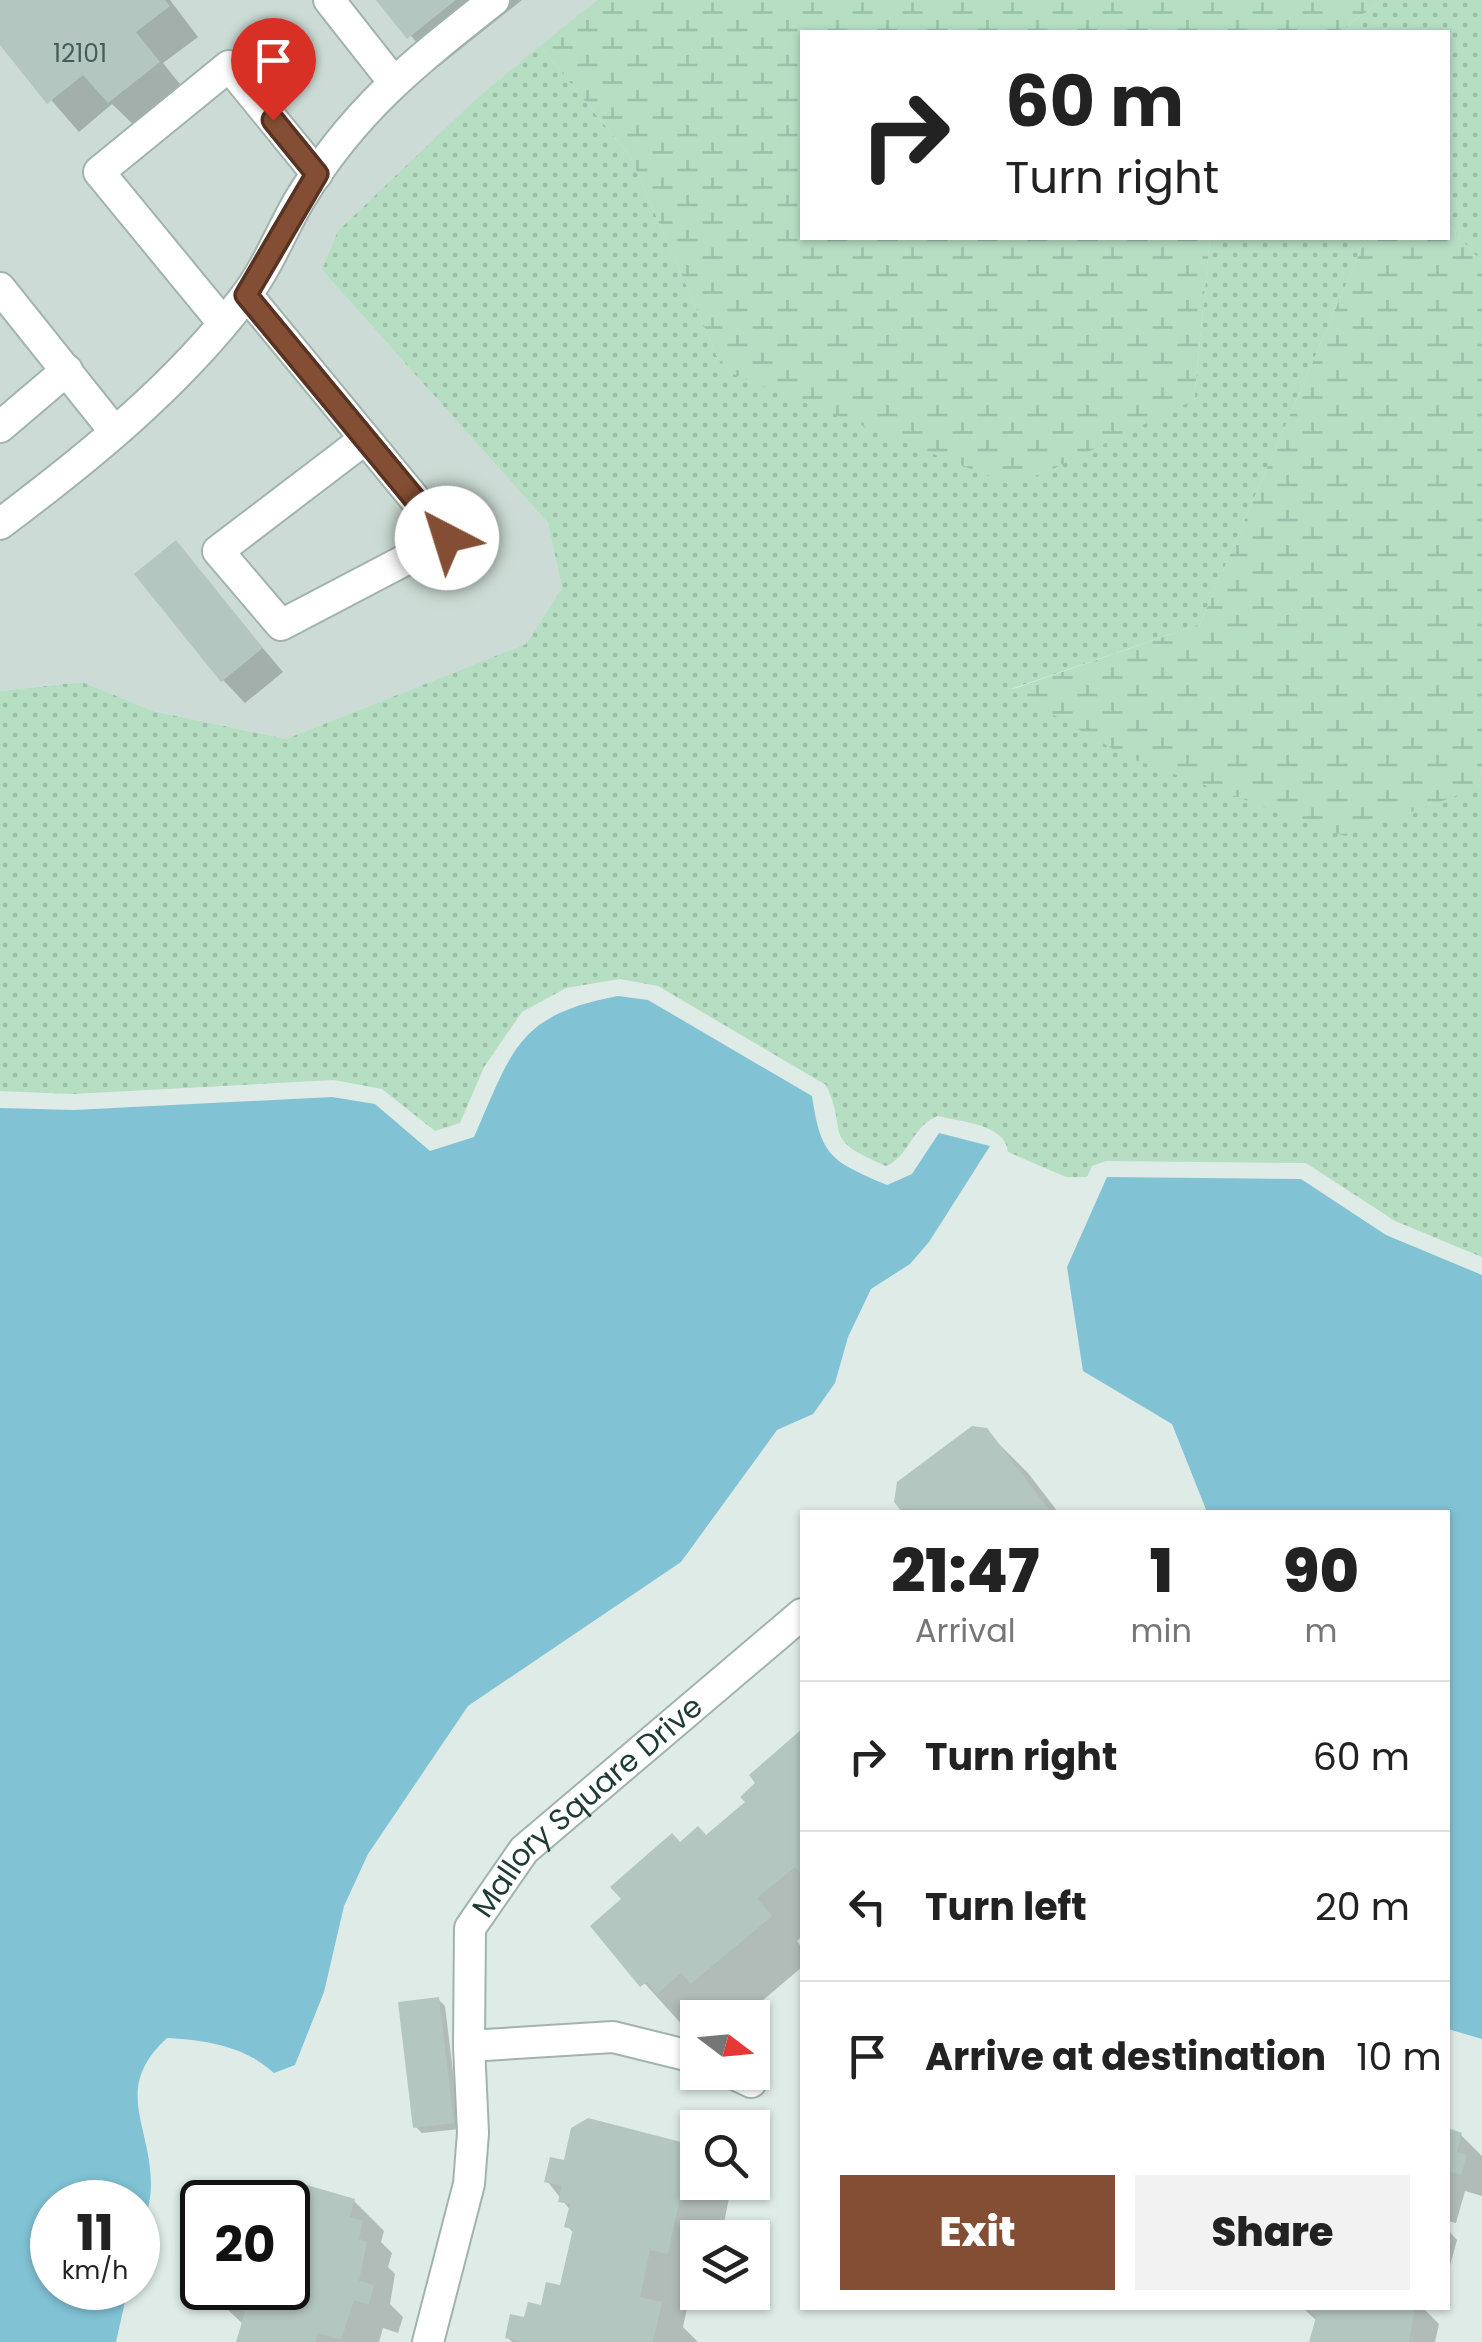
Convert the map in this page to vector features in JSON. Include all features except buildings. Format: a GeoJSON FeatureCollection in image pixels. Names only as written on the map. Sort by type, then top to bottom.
{"type":"FeatureCollection","features":[{"type":"Feature","properties":{"kind":"street"},"geometry":{"type":"LineString","coordinates":[[329,0],[392,80]]}},
{"type":"Feature","properties":{"kind":"street"},"geometry":{"type":"LineString","coordinates":[[0,524],[115,432],[223,323],[246,295],[348,128],[392,80],[494,0]]}},
{"type":"Feature","properties":{"kind":"street"},"geometry":{"type":"LineString","coordinates":[[223,323],[99,172],[230,66],[317,174]]}},
{"type":"Feature","properties":{"kind":"street"},"geometry":{"type":"LineString","coordinates":[[1,293],[115,432]]}},
{"type":"Feature","properties":{"kind":"street"},"geometry":{"type":"LineString","coordinates":[[246,295],[447,538],[281,624],[218,551],[365,439]]}},
{"type":"Feature","properties":{"kind":"street"},"geometry":{"type":"LineString","coordinates":[[0,427],[67,370]]}},
{"type":"Feature","properties":{"kind":"street","name":"Mallory Square Drive"},"geometry":{"type":"LineString","coordinates":[[428,2342],[469,2184],[474,2133],[469,2046],[470,1928],[524,1850],[800,1616]]}},
{"type":"Feature","properties":{"kind":"street"},"geometry":{"type":"LineString","coordinates":[[469,2046],[612,2036],[680,2053]]}},
{"type":"Feature","properties":{"kind":"shaded area"},"geometry":{"type":"Polygon","coordinates":[[[0,0],[597,0],[477,98],[322,270],[548,523],[562,588],[526,644],[286,739],[153,711],[82,682],[0,691],[0,0]]]}},
{"type":"Feature","properties":{"kind":"green space"},"geometry":{"type":"Polygon","coordinates":[[[597,0],[1383,0],[1341,30],[800,30],[800,240],[1210,240],[1194,400],[1016,487],[723,370],[630,156],[540,46],[597,0]]]}},
{"type":"Feature","properties":{"kind":"green space"},"geometry":{"type":"Polygon","coordinates":[[[1383,0],[1482,0],[1482,263],[1450,226],[1450,30],[1341,30],[1383,0]]]}},
{"type":"Feature","properties":{"kind":"green space"},"geometry":{"type":"Polygon","coordinates":[[[540,46],[630,156],[723,370],[1194,400],[1210,240],[1365,240],[1200,624],[1011,689],[1478,788],[1482,768],[1482,1257],[1395,1221],[1306,1163],[1106,1161],[1092,1166],[1087,1177],[1066,1177],[1008,1152],[999,1135],[991,1130],[938,1116],[923,1126],[901,1155],[886,1166],[843,1141],[826,1085],[658,986],[620,979],[566,988],[522,1012],[484,1067],[460,1123],[435,1131],[382,1089],[334,1080],[72,1094],[0,1091],[0,691],[82,682],[153,711],[286,739],[526,644],[562,588],[548,523],[322,270],[338,231],[477,98],[540,46]]]}},
{"type":"Feature","properties":{"kind":"green space"},"geometry":{"type":"Polygon","coordinates":[[[1450,226],[1482,263],[1482,768],[1478,788],[1345,836],[1127,757],[1010,690],[1200,624],[1365,240],[1450,240],[1450,226]]]}},
{"type":"Feature","properties":{"kind":"water"},"geometry":{"type":"Polygon","coordinates":[[[618,996],[648,1000],[812,1096],[820,1132],[832,1154],[853,1170],[887,1185],[912,1174],[939,1133],[990,1146],[929,1242],[910,1264],[871,1289],[848,1337],[835,1383],[813,1414],[777,1430],[681,1562],[468,1706],[368,1854],[344,1906],[324,1992],[295,2065],[274,2073],[250,2056],[224,2046],[167,2038],[141,2074],[138,2091],[151,2180],[30,2180],[30,2310],[123,2310],[116,2342],[0,2342],[0,1108],[74,1110],[332,1097],[375,1104],[430,1151],[474,1137],[510,1059],[523,1041],[538,1026],[584,1004],[618,996]]]}},
{"type":"Feature","properties":{"kind":"water"},"geometry":{"type":"Polygon","coordinates":[[[1107,1177],[1301,1179],[1386,1235],[1482,1275],[1482,2039],[1450,2030],[1450,1510],[1206,1510],[1172,1424],[1083,1371],[1067,1267],[1107,1177]]]}},
{"type":"Feature","properties":{"kind":"route"},"geometry":{"type":"LineString","coordinates":[[273,120],[317,174],[246,295],[447,538]]}}]}
